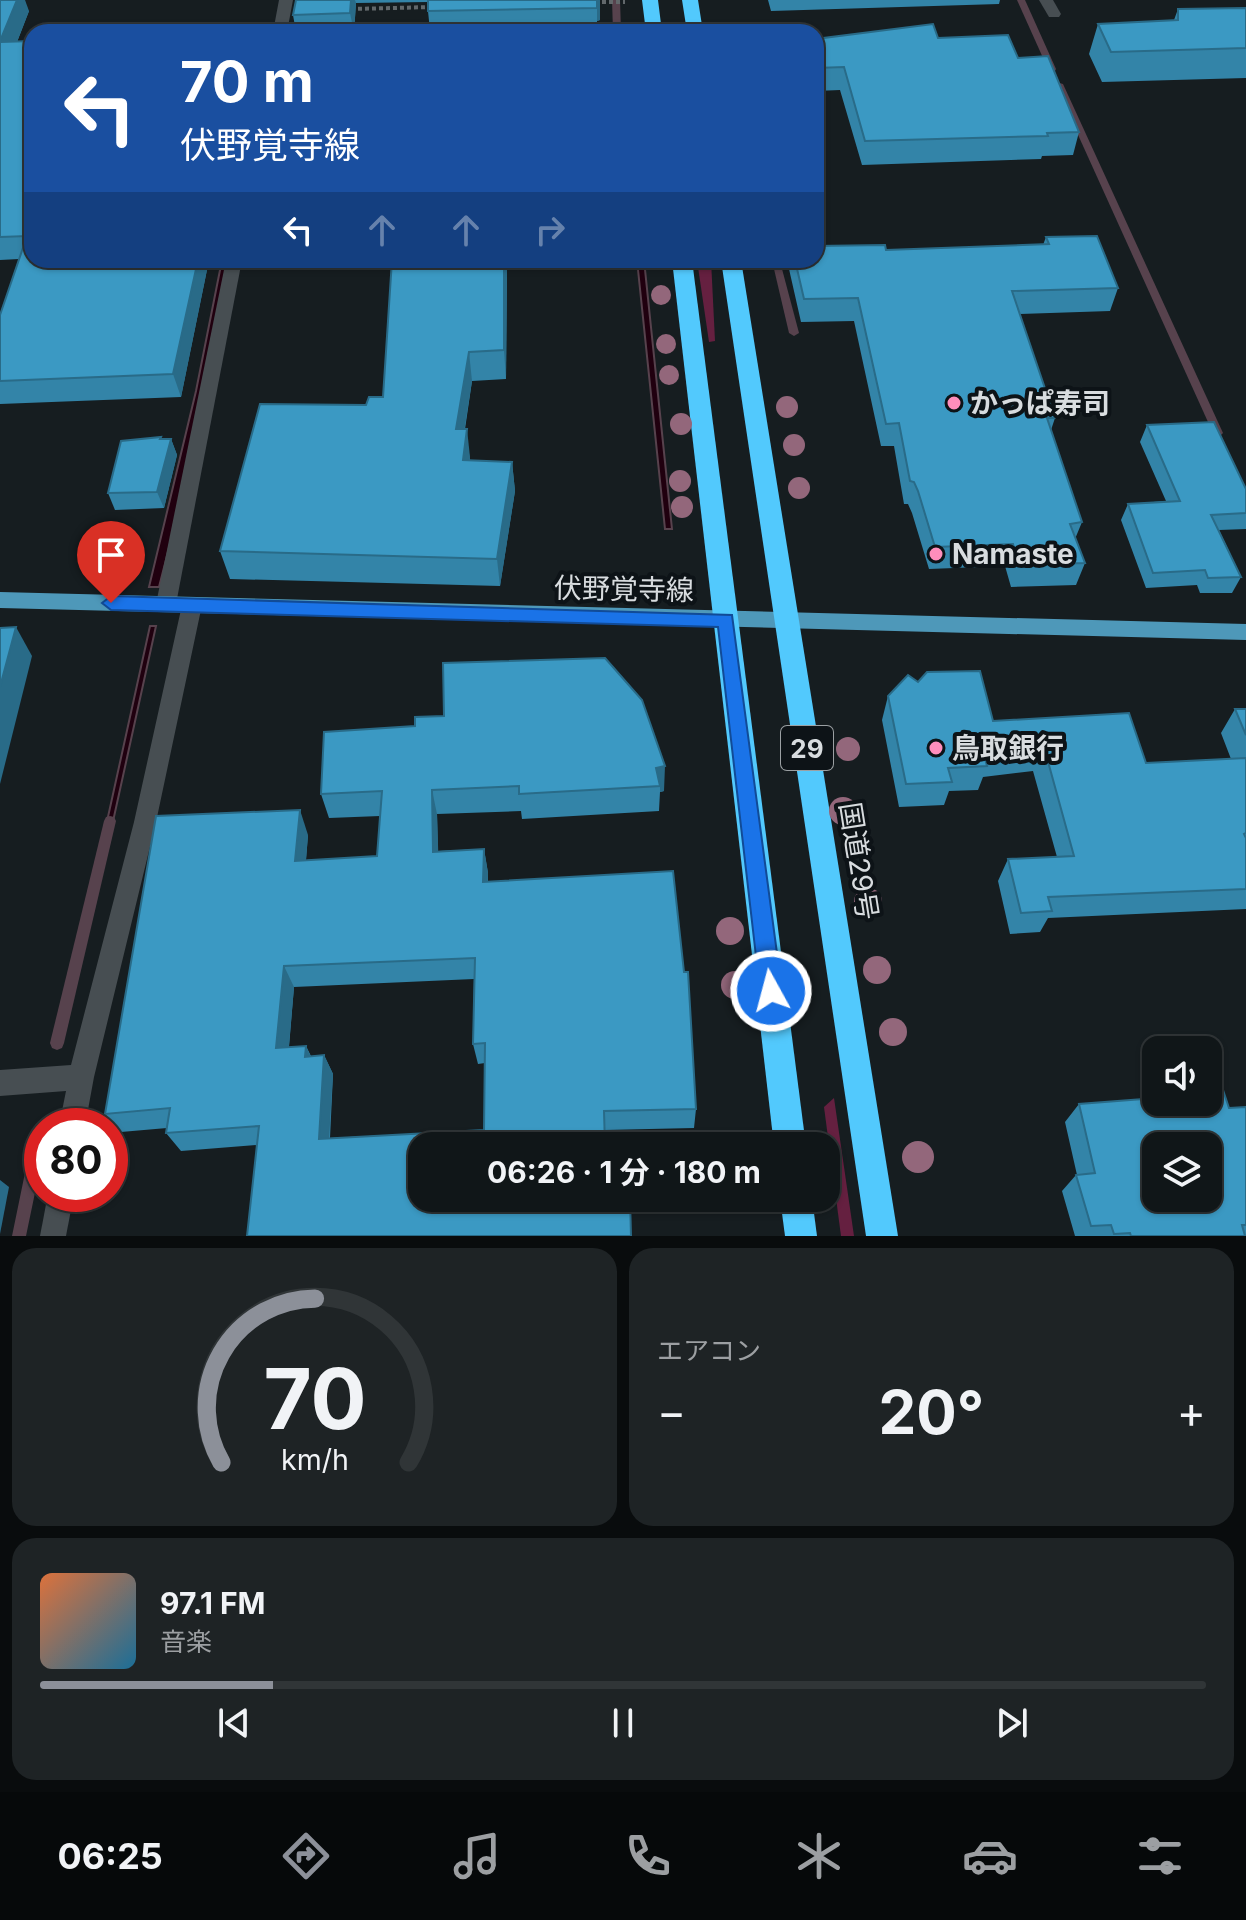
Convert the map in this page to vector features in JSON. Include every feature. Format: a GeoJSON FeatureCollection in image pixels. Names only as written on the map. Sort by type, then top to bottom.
{"type":"FeatureCollection","features":[{"type":"Feature","properties":{"kind":"highway"},"geometry":{"type":"LineString","coordinates":[[650,0],[653,24]]}},
{"type":"Feature","properties":{"kind":"highway"},"geometry":{"type":"LineString","coordinates":[[690,0],[694,24]]}},
{"type":"Feature","properties":{"kind":"highway","name":"29"},"geometry":{"type":"LineString","coordinates":[[683,268],[788,1132]]}},
{"type":"Feature","properties":{"kind":"highway","name":"国道29号"},"geometry":{"type":"LineString","coordinates":[[732,268],[882,1236]]}},
{"type":"Feature","properties":{"kind":"highway"},"geometry":{"type":"LineString","coordinates":[[798,1212],[801,1236]]}},
{"type":"Feature","properties":{"kind":"main road","name":"伏野覚寺線"},"geometry":{"type":"LineString","coordinates":[[0,600],[1246,632]]}},
{"type":"Feature","properties":{"kind":"street"},"geometry":{"type":"LineString","coordinates":[[282,24],[286,0]]}},
{"type":"Feature","properties":{"kind":"street"},"geometry":{"type":"LineString","coordinates":[[1046,0],[1054,14]]}},
{"type":"Feature","properties":{"kind":"street"},"geometry":{"type":"LineString","coordinates":[[166,604],[232,268]]}},
{"type":"Feature","properties":{"kind":"street"},"geometry":{"type":"LineString","coordinates":[[75,1108],[145,822],[192,605]]}},
{"type":"Feature","properties":{"kind":"street"},"geometry":{"type":"LineString","coordinates":[[0,1083],[81,1077]]}},
{"type":"Feature","properties":{"kind":"street"},"geometry":{"type":"LineString","coordinates":[[53,1236],[58,1212]]}},
{"type":"Feature","properties":{"kind":"path"},"geometry":{"type":"LineString","coordinates":[[586,3],[650,0]]}},
{"type":"Feature","properties":{"kind":"path"},"geometry":{"type":"LineString","coordinates":[[348,9],[443,6]]}},
{"type":"Feature","properties":{"kind":"shaded area"},"geometry":{"type":"Polygon","coordinates":[[[220,268],[228,268],[189,470],[159,587],[149,587],[196,391],[220,268]]]}},
{"type":"Feature","properties":{"kind":"shaded area"},"geometry":{"type":"Polygon","coordinates":[[[638,268],[645,268],[672,529],[665,529],[638,268]]]}},
{"type":"Feature","properties":{"kind":"shaded area"},"geometry":{"type":"Polygon","coordinates":[[[698,268],[711,268],[715,341],[709,342],[698,268]]]}},
{"type":"Feature","properties":{"kind":"shaded area"},"geometry":{"type":"Polygon","coordinates":[[[150,626],[156,626],[110,835],[104,835],[150,626]]]}},
{"type":"Feature","properties":{"kind":"shaded area"},"geometry":{"type":"Polygon","coordinates":[[[834,1098],[839,1132],[827,1132],[824,1107],[834,1098]]]}},
{"type":"Feature","properties":{"kind":"shaded area"},"geometry":{"type":"Polygon","coordinates":[[[840,1139],[854,1236],[841,1236],[838,1212],[840,1139]]]}},
{"type":"Feature","properties":{"kind":"building"},"geometry":{"type":"Polygon","coordinates":[[[0,0],[17,0],[0,41],[0,0]]]}},
{"type":"Feature","properties":{"kind":"building"},"geometry":{"type":"Polygon","coordinates":[[[296,0],[351,0],[350,13],[293,15],[296,0]]]}},
{"type":"Feature","properties":{"kind":"building"},"geometry":{"type":"Polygon","coordinates":[[[428,0],[597,0],[597,8],[428,11],[428,0]]]}},
{"type":"Feature","properties":{"kind":"building"},"geometry":{"type":"Polygon","coordinates":[[[1246,8],[1246,48],[1111,52],[1098,24],[1178,20],[1178,9],[1246,8]]]}},
{"type":"Feature","properties":{"kind":"building"},"geometry":{"type":"Polygon","coordinates":[[[933,24],[938,38],[1008,35],[1018,58],[1048,56],[1079,132],[1047,133],[1048,136],[865,141],[844,67],[824,68],[824,38],[933,24]]]}},
{"type":"Feature","properties":{"kind":"building"},"geometry":{"type":"Polygon","coordinates":[[[24,41],[24,236],[0,237],[0,42],[24,41]]]}},
{"type":"Feature","properties":{"kind":"building"},"geometry":{"type":"Polygon","coordinates":[[[1097,236],[1118,288],[1012,291],[1055,418],[1047,418],[1082,522],[1070,524],[1085,563],[1019,565],[1013,544],[935,547],[918,491],[914,482],[910,481],[899,423],[886,424],[858,298],[804,299],[797,268],[824,268],[824,246],[885,245],[886,250],[1049,244],[1046,237],[1097,236]]]}},
{"type":"Feature","properties":{"kind":"building"},"geometry":{"type":"Polygon","coordinates":[[[24,245],[24,268],[196,268],[173,374],[0,381],[0,315],[24,245]]]}},
{"type":"Feature","properties":{"kind":"building"},"geometry":{"type":"Polygon","coordinates":[[[391,268],[504,268],[504,350],[469,352],[456,429],[467,429],[463,460],[512,462],[497,559],[220,551],[260,404],[366,405],[369,397],[383,397],[391,268]]]}},
{"type":"Feature","properties":{"kind":"building"},"geometry":{"type":"Polygon","coordinates":[[[1214,422],[1246,489],[1246,513],[1211,515],[1241,577],[1208,578],[1205,570],[1153,573],[1128,504],[1180,501],[1147,425],[1214,422]]]}},
{"type":"Feature","properties":{"kind":"building"},"geometry":{"type":"Polygon","coordinates":[[[171,439],[157,492],[108,493],[121,441],[171,439]]]}},
{"type":"Feature","properties":{"kind":"building"},"geometry":{"type":"Polygon","coordinates":[[[16,627],[0,687],[0,628],[16,627]]]}},
{"type":"Feature","properties":{"kind":"building"},"geometry":{"type":"Polygon","coordinates":[[[605,658],[642,700],[665,766],[656,768],[660,786],[519,794],[519,786],[432,790],[433,852],[484,849],[483,882],[673,871],[684,972],[688,972],[696,1109],[604,1111],[605,1132],[447,1132],[484,1130],[485,1043],[473,1044],[475,958],[284,966],[276,1048],[306,1046],[305,1057],[324,1055],[319,1139],[408,1134],[408,1212],[630,1212],[631,1236],[247,1236],[259,1126],[166,1133],[170,1108],[128,1112],[128,1108],[106,1108],[156,816],[300,810],[295,861],[377,856],[382,791],[321,794],[324,732],[415,726],[415,717],[444,716],[443,663],[605,658]]]}},
{"type":"Feature","properties":{"kind":"building"},"geometry":{"type":"Polygon","coordinates":[[[980,671],[993,721],[1129,713],[1146,763],[1246,758],[1246,889],[1048,897],[1052,911],[1021,913],[1008,859],[1074,856],[1044,747],[984,755],[987,766],[948,768],[952,782],[906,784],[888,696],[908,675],[918,682],[927,672],[980,671]]]}},
{"type":"Feature","properties":{"kind":"building"},"geometry":{"type":"Polygon","coordinates":[[[1235,709],[1246,709],[1246,735],[1235,709]]]}},
{"type":"Feature","properties":{"kind":"building"},"geometry":{"type":"Polygon","coordinates":[[[1222,1087],[1229,1108],[1246,1107],[1246,1225],[1242,1225],[1245,1236],[1131,1236],[1130,1233],[1114,1234],[1111,1225],[1091,1226],[1076,1175],[1095,1173],[1079,1104],[1142,1099],[1142,1116],[1222,1116],[1222,1087]]]}},
{"type":"Feature","properties":{"kind":"waterway"},"geometry":{"type":"LineString","coordinates":[[616,0],[617,24]]}},
{"type":"Feature","properties":{"kind":"waterway"},"geometry":{"type":"LineString","coordinates":[[1021,0],[1052,69]]}},
{"type":"Feature","properties":{"kind":"waterway"},"geometry":{"type":"LineString","coordinates":[[1059,84],[1218,433]]}},
{"type":"Feature","properties":{"kind":"waterway"},"geometry":{"type":"LineString","coordinates":[[778,269],[794,333]]}},
{"type":"Feature","properties":{"kind":"waterway"},"geometry":{"type":"LineString","coordinates":[[57,1043],[110,821]]}},
{"type":"Feature","properties":{"kind":"waterway"},"geometry":{"type":"LineString","coordinates":[[19,1236],[24,1212]]}},
{"type":"Feature","properties":{"kind":"place","name":"かっぱ寿司"},"geometry":{"type":"Point","coordinates":[954,403]}},
{"type":"Feature","properties":{"kind":"place","name":"Namaste"},"geometry":{"type":"Point","coordinates":[936,554]}},
{"type":"Feature","properties":{"kind":"place","name":"鳥取銀行"},"geometry":{"type":"Point","coordinates":[936,748]}},
{"type":"Feature","properties":{"kind":"route"},"geometry":{"type":"LineString","coordinates":[[111,603],[726,620],[771,991]]}}]}
